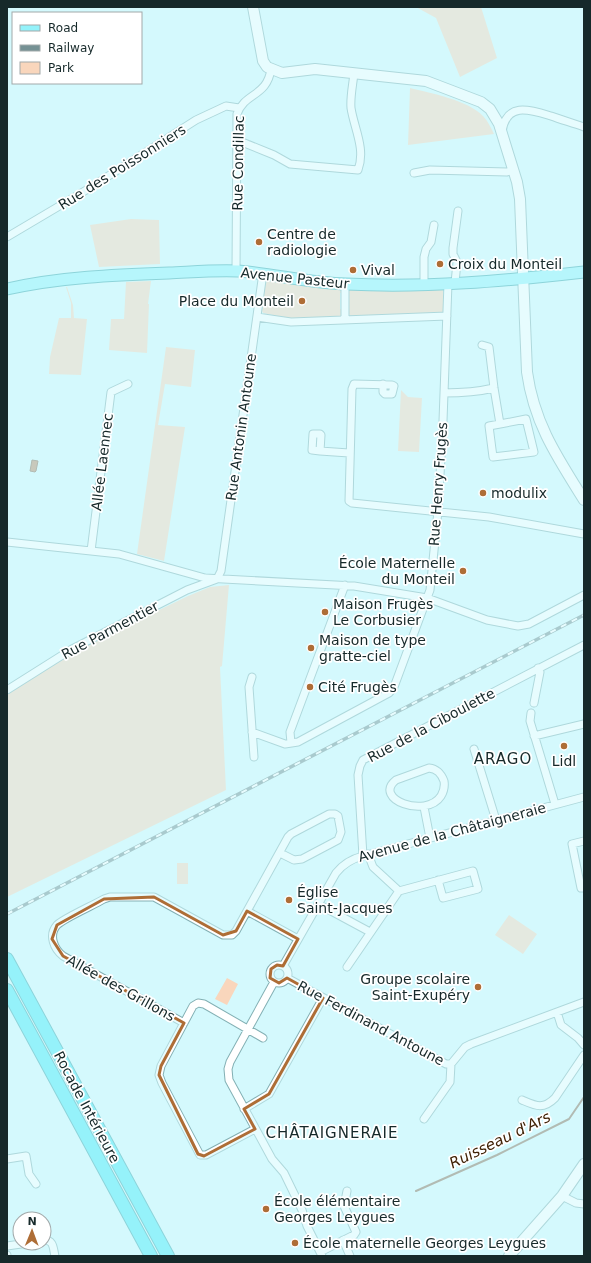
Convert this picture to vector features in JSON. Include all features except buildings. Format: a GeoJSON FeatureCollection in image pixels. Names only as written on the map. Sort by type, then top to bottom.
{"type":"FeatureCollection","features":[{"type":"Feature","properties":{"kind":"highway","name":"Rocade Intérieure"},"geometry":{"type":"LineString","coordinates":[[8,962],[168,1256]]}},
{"type":"Feature","properties":{"kind":"highway"},"geometry":{"type":"LineString","coordinates":[[7,990],[150,1256]]}},
{"type":"Feature","properties":{"kind":"main road"},"geometry":{"type":"LineString","coordinates":[[253,7],[260,51],[263,61],[267,67],[271,69],[282,73],[310,69],[426,81],[481,102],[497,119],[514,170],[521,206],[527,372],[532,400],[551,447],[584,500]]}},
{"type":"Feature","properties":{"kind":"main road","name":"Avenue Pasteur"},"geometry":{"type":"LineString","coordinates":[[7,289],[68,278],[104,275],[236,271],[345,284],[451,283],[523,279],[584,272]]}},
{"type":"Feature","properties":{"kind":"main road"},"geometry":{"type":"LineString","coordinates":[[509,1256],[540,1223],[562,1196],[584,1164]]}},
{"type":"Feature","properties":{"kind":"street","name":"Rue Condillac"},"geometry":{"type":"LineString","coordinates":[[236,271],[238,114],[244,102],[264,88],[268,81],[271,69]]}},
{"type":"Feature","properties":{"kind":"street"},"geometry":{"type":"LineString","coordinates":[[237,140],[274,155],[290,164],[358,170],[361,158],[360,147],[351,106],[354,73]]}},
{"type":"Feature","properties":{"kind":"street","name":"Rue des Poissonniers"},"geometry":{"type":"LineString","coordinates":[[7,237],[88,189],[196,120],[226,106],[240,108]]}},
{"type":"Feature","properties":{"kind":"street"},"geometry":{"type":"LineString","coordinates":[[502,134],[503,126],[507,118],[514,111],[520,109],[539,112],[584,127]]}},
{"type":"Feature","properties":{"kind":"street"},"geometry":{"type":"LineString","coordinates":[[414,173],[430,170],[507,172],[514,170]]}},
{"type":"Feature","properties":{"kind":"street","name":"Rue Henry Frugès"},"geometry":{"type":"LineString","coordinates":[[291,743],[298,742],[389,693],[394,687],[428,598],[438,511],[447,316],[451,283],[457,262],[453,254],[453,248],[458,211]]}},
{"type":"Feature","properties":{"kind":"street"},"geometry":{"type":"LineString","coordinates":[[424,284],[424,257],[426,249],[431,242],[434,225]]}},
{"type":"Feature","properties":{"kind":"street","name":"Rue Antonin Antoune"},"geometry":{"type":"LineString","coordinates":[[217,579],[221,571],[263,274]]}},
{"type":"Feature","properties":{"kind":"street"},"geometry":{"type":"LineString","coordinates":[[345,284],[345,320]]}},
{"type":"Feature","properties":{"kind":"street"},"geometry":{"type":"LineString","coordinates":[[257,317],[292,322],[447,316]]}},
{"type":"Feature","properties":{"kind":"street"},"geometry":{"type":"LineString","coordinates":[[482,345],[489,347],[500,424]]}},
{"type":"Feature","properties":{"kind":"street","name":"Allée Laennec"},"geometry":{"type":"LineString","coordinates":[[90,551],[111,392],[128,384]]}},
{"type":"Feature","properties":{"kind":"street"},"geometry":{"type":"LineString","coordinates":[[383,384],[354,384],[352,389],[349,501],[352,503],[489,517],[584,534]]}},
{"type":"Feature","properties":{"kind":"street"},"geometry":{"type":"LineString","coordinates":[[444,392],[460,393],[494,388]]}},
{"type":"Feature","properties":{"kind":"street"},"geometry":{"type":"LineString","coordinates":[[526,419],[534,452],[493,457],[489,426],[500,424],[526,419]]}},
{"type":"Feature","properties":{"kind":"street"},"geometry":{"type":"LineString","coordinates":[[320,451],[350,453]]}},
{"type":"Feature","properties":{"kind":"street"},"geometry":{"type":"LineString","coordinates":[[7,542],[119,554],[205,578],[345,585],[428,598],[487,620],[518,626],[529,624],[584,595]]}},
{"type":"Feature","properties":{"kind":"street","name":"Rue Parmentier"},"geometry":{"type":"LineString","coordinates":[[7,690],[72,650],[187,590],[217,579]]}},
{"type":"Feature","properties":{"kind":"street"},"geometry":{"type":"LineString","coordinates":[[252,732],[285,744],[291,743],[290,732],[345,585]]}},
{"type":"Feature","properties":{"kind":"street","name":"Rue de la Ciboulette"},"geometry":{"type":"LineString","coordinates":[[365,855],[358,775],[363,760],[584,645]]}},
{"type":"Feature","properties":{"kind":"street"},"geometry":{"type":"LineString","coordinates":[[534,703],[540,672],[538,668]]}},
{"type":"Feature","properties":{"kind":"street"},"geometry":{"type":"LineString","coordinates":[[252,677],[249,687],[254,758]]}},
{"type":"Feature","properties":{"kind":"street"},"geometry":{"type":"LineString","coordinates":[[531,713],[530,721],[555,804]]}},
{"type":"Feature","properties":{"kind":"street"},"geometry":{"type":"LineString","coordinates":[[534,736],[584,724]]}},
{"type":"Feature","properties":{"kind":"street"},"geometry":{"type":"LineString","coordinates":[[474,749],[496,820]]}},
{"type":"Feature","properties":{"kind":"street"},"geometry":{"type":"LineString","coordinates":[[432,768],[438,772],[444,784],[442,793],[437,800],[424,807],[408,805],[392,798],[390,790],[392,782],[424,769],[432,768]]}},
{"type":"Feature","properties":{"kind":"street","name":"Avenue de la Châtaigneraie"},"geometry":{"type":"LineString","coordinates":[[283,966],[339,868],[349,861],[365,855],[584,797]]}},
{"type":"Feature","properties":{"kind":"street"},"geometry":{"type":"LineString","coordinates":[[424,807],[430,838]]}},
{"type":"Feature","properties":{"kind":"street"},"geometry":{"type":"LineString","coordinates":[[280,852],[294,860],[302,859],[338,840],[341,832],[338,816],[329,814],[291,834],[280,852],[247,911],[298,939]]}},
{"type":"Feature","properties":{"kind":"street"},"geometry":{"type":"LineString","coordinates":[[584,841],[572,844],[581,888],[584,888]]}},
{"type":"Feature","properties":{"kind":"street"},"geometry":{"type":"LineString","coordinates":[[365,855],[374,867],[399,891]]}},
{"type":"Feature","properties":{"kind":"street"},"geometry":{"type":"LineString","coordinates":[[347,967],[399,891],[438,880],[473,871],[478,889],[443,898],[438,880]]}},
{"type":"Feature","properties":{"kind":"street","name":"Allée des Grillons"},"geometry":{"type":"LineString","coordinates":[[184,1023],[63,956],[52,939],[54,929],[60,923],[110,897],[154,897],[223,935],[232,935],[236,931],[247,911]]}},
{"type":"Feature","properties":{"kind":"street"},"geometry":{"type":"LineString","coordinates":[[318,904],[370,932]]}},
{"type":"Feature","properties":{"kind":"street"},"geometry":{"type":"LineString","coordinates":[[277,965],[283,966],[287,971],[287,978],[281,982],[274,982],[270,978],[270,969],[277,965]]}},
{"type":"Feature","properties":{"kind":"street","name":"Rue Ferdinand Antoune"},"geometry":{"type":"LineString","coordinates":[[287,978],[441,1063],[446,1064],[451,1064],[465,1047],[471,1044],[584,1002]]}},
{"type":"Feature","properties":{"kind":"street"},"geometry":{"type":"LineString","coordinates":[[274,982],[230,1062],[228,1069],[231,1084],[274,1163],[284,1173],[321,1254],[354,1235],[356,1230],[344,1206],[347,1191]]}},
{"type":"Feature","properties":{"kind":"street"},"geometry":{"type":"LineString","coordinates":[[244,1109],[269,1094],[323,998]]}},
{"type":"Feature","properties":{"kind":"street"},"geometry":{"type":"LineString","coordinates":[[256,1129],[206,1155],[202,1156],[198,1154],[159,1075],[161,1066],[193,1006],[198,1003],[201,1003],[264,1038]]}},
{"type":"Feature","properties":{"kind":"street"},"geometry":{"type":"LineString","coordinates":[[557,1012],[561,1025],[578,1038],[584,1045]]}},
{"type":"Feature","properties":{"kind":"street"},"geometry":{"type":"LineString","coordinates":[[522,1100],[538,1106],[549,1104],[555,1098],[584,1055]]}},
{"type":"Feature","properties":{"kind":"street"},"geometry":{"type":"LineString","coordinates":[[424,1119],[450,1082],[451,1064]]}},
{"type":"Feature","properties":{"kind":"street"},"geometry":{"type":"LineString","coordinates":[[7,1159],[26,1156],[29,1174],[36,1184]]}},
{"type":"Feature","properties":{"kind":"street"},"geometry":{"type":"LineString","coordinates":[[562,1196],[569,1200],[584,1204]]}},
{"type":"Feature","properties":{"kind":"street"},"geometry":{"type":"LineString","coordinates":[[343,1240],[350,1256]]}},
{"type":"Feature","properties":{"kind":"street"},"geometry":{"type":"LineString","coordinates":[[52,1243],[55,1256]]}},
{"type":"Feature","properties":{"kind":"highlighted area"},"geometry":{"type":"Polygon","coordinates":[[[154,897],[223,935],[236,931],[247,911],[298,939],[283,966],[277,965],[271,969],[270,978],[279,983],[287,978],[323,998],[269,1094],[244,1109],[255,1129],[204,1156],[198,1154],[159,1075],[161,1066],[184,1023],[63,956],[52,939],[57,925],[104,899],[154,897]]]}},
{"type":"Feature","properties":{"kind":"green space"},"geometry":{"type":"Polygon","coordinates":[[[416,7],[481,7],[497,58],[460,77],[436,18],[416,7]]]}},
{"type":"Feature","properties":{"kind":"green space"},"geometry":{"type":"Polygon","coordinates":[[[410,88],[459,101],[476,110],[488,122],[494,134],[408,145],[410,88]]]}},
{"type":"Feature","properties":{"kind":"green space"},"geometry":{"type":"Polygon","coordinates":[[[131,219],[159,220],[160,264],[99,267],[90,225],[131,219]]]}},
{"type":"Feature","properties":{"kind":"green space","name":"Place du Monteil"},"geometry":{"type":"Polygon","coordinates":[[[267,280],[340,289],[343,292],[340,293],[340,309],[342,309],[342,315],[339,317],[293,319],[263,313],[262,311],[267,280]]]}},
{"type":"Feature","properties":{"kind":"green space"},"geometry":{"type":"Polygon","coordinates":[[[151,281],[148,304],[147,353],[109,350],[111,319],[124,319],[126,282],[151,281]]]}},
{"type":"Feature","properties":{"kind":"green space"},"geometry":{"type":"Polygon","coordinates":[[[66,287],[73,305],[74,318],[87,319],[81,375],[49,374],[50,357],[59,318],[71,318],[71,303],[66,287]]]}},
{"type":"Feature","properties":{"kind":"green space"},"geometry":{"type":"Polygon","coordinates":[[[442,289],[443,311],[441,313],[355,317],[350,316],[348,312],[348,290],[442,289]]]}},
{"type":"Feature","properties":{"kind":"green space"},"geometry":{"type":"Polygon","coordinates":[[[166,347],[195,350],[191,387],[165,384],[158,425],[185,427],[164,561],[137,554],[166,347]]]}},
{"type":"Feature","properties":{"kind":"green space"},"geometry":{"type":"Polygon","coordinates":[[[401,390],[408,397],[422,398],[419,452],[398,451],[401,390]]]}},
{"type":"Feature","properties":{"kind":"green space"},"geometry":{"type":"Polygon","coordinates":[[[229,585],[222,666],[220,667],[226,790],[7,897],[7,694],[75,652],[122,628],[210,587],[229,585]]]}},
{"type":"Feature","properties":{"kind":"green space"},"geometry":{"type":"Polygon","coordinates":[[[177,863],[188,863],[188,884],[177,884],[177,863]]]}},
{"type":"Feature","properties":{"kind":"green space"},"geometry":{"type":"Polygon","coordinates":[[[509,915],[537,934],[523,954],[495,935],[509,915]]]}},
{"type":"Feature","properties":{"kind":"green space"},"geometry":{"type":"Polygon","coordinates":[[[227,978],[238,984],[227,1005],[215,999],[227,978]]]}},
{"type":"Feature","properties":{"kind":"shaded area"},"geometry":{"type":"Polygon","coordinates":[[[32,460],[38,461],[35,472],[30,471],[32,460]]]}},
{"type":"Feature","properties":{"kind":"waterway","name":"Ruisseau d'Ars"},"geometry":{"type":"LineString","coordinates":[[416,1191],[497,1155],[569,1119],[584,1097]]}},
{"type":"Feature","properties":{"kind":"railway"},"geometry":{"type":"LineString","coordinates":[[7,914],[584,615]]}},
{"type":"Feature","properties":{"kind":"place","name":"Centre de radiologie"},"geometry":{"type":"Point","coordinates":[259,242]}},
{"type":"Feature","properties":{"kind":"place","name":"Croix du Monteil"},"geometry":{"type":"Point","coordinates":[440,264]}},
{"type":"Feature","properties":{"kind":"place","name":"Vival"},"geometry":{"type":"Point","coordinates":[353,270]}},
{"type":"Feature","properties":{"kind":"place","name":"Place du Monteil"},"geometry":{"type":"Point","coordinates":[302,301]}},
{"type":"Feature","properties":{"kind":"place","name":"modulix"},"geometry":{"type":"Point","coordinates":[483,493]}},
{"type":"Feature","properties":{"kind":"place","name":"École Maternelle du Monteil"},"geometry":{"type":"Point","coordinates":[463,571]}},
{"type":"Feature","properties":{"kind":"place","name":"Maison Frugès Le Corbusier"},"geometry":{"type":"Point","coordinates":[325,612]}},
{"type":"Feature","properties":{"kind":"place","name":"Maison de type gratte-ciel"},"geometry":{"type":"Point","coordinates":[311,648]}},
{"type":"Feature","properties":{"kind":"place","name":"Cité Frugès"},"geometry":{"type":"Point","coordinates":[310,687]}},
{"type":"Feature","properties":{"kind":"place","name":"Lidl"},"geometry":{"type":"Point","coordinates":[564,746]}},
{"type":"Feature","properties":{"kind":"place","name":"Église Saint-Jacques"},"geometry":{"type":"Point","coordinates":[289,900]}},
{"type":"Feature","properties":{"kind":"place","name":"Groupe scolaire Saint-Exupéry"},"geometry":{"type":"Point","coordinates":[478,987]}},
{"type":"Feature","properties":{"kind":"place","name":"École élémentaire Georges Leygues"},"geometry":{"type":"Point","coordinates":[266,1209]}},
{"type":"Feature","properties":{"kind":"place","name":"École maternelle Georges Leygues"},"geometry":{"type":"Point","coordinates":[295,1243]}},
{"type":"Feature","properties":{"kind":"district","name":"ARAGO"},"geometry":{"type":"Point","coordinates":[503,759]}},
{"type":"Feature","properties":{"kind":"district","name":"CHÂTAIGNERAIE"},"geometry":{"type":"Point","coordinates":[332,1133]}}]}
